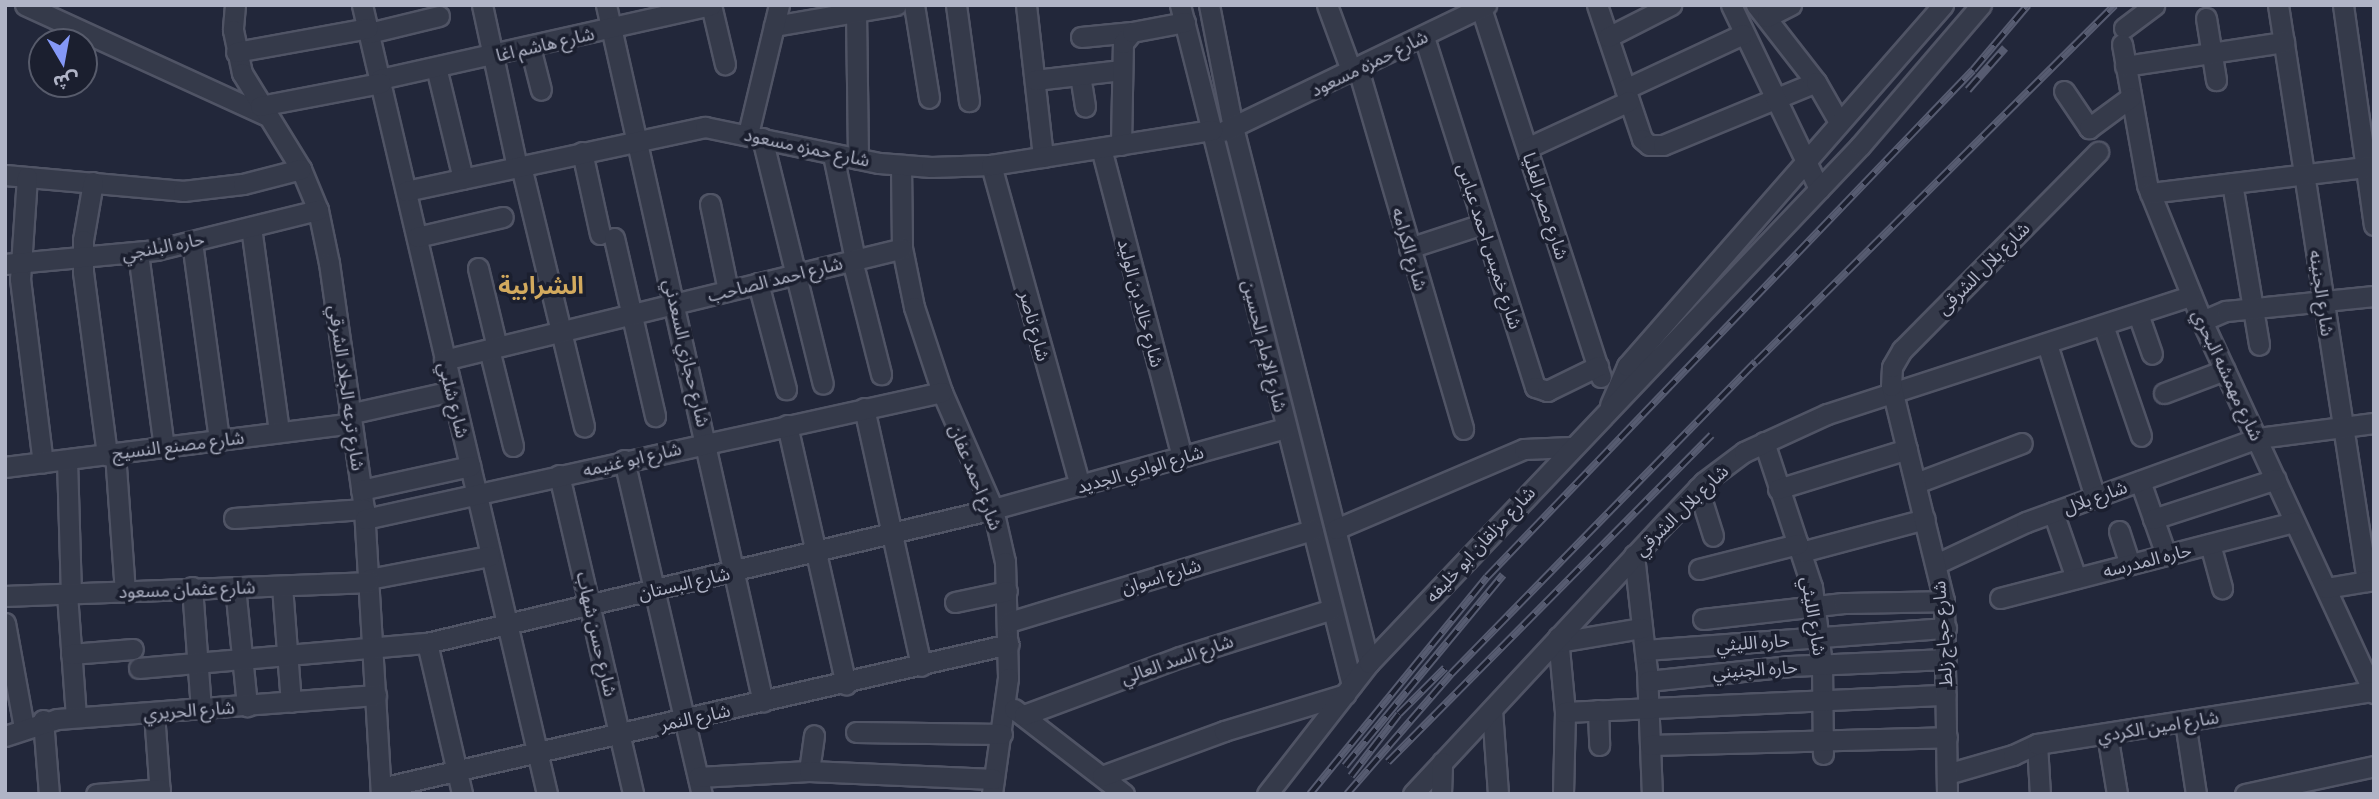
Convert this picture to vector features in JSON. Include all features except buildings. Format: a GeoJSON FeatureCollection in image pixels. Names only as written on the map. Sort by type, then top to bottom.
{"type":"FeatureCollection","features":[{"type":"Feature","properties":{"kind":"street"},"geometry":{"type":"LineString","coordinates":[[25,5],[263,111]]}},
{"type":"Feature","properties":{"kind":"street","name":"شارع ترعه الجلاد الشرقي"},"geometry":{"type":"LineString","coordinates":[[235,5],[236,52],[263,111],[301,169],[318,210],[363,506],[381,791]]}},
{"type":"Feature","properties":{"kind":"street","name":"شارع شلبي"},"geometry":{"type":"LineString","coordinates":[[362,5],[477,494],[505,625],[547,794]]}},
{"type":"Feature","properties":{"kind":"street"},"geometry":{"type":"LineString","coordinates":[[482,5],[584,426]]}},
{"type":"Feature","properties":{"kind":"street","name":"شارع حجازي السعدني"},"geometry":{"type":"LineString","coordinates":[[606,5],[708,442],[763,702]]}},
{"type":"Feature","properties":{"kind":"street"},"geometry":{"type":"LineString","coordinates":[[711,5],[725,64]]}},
{"type":"Feature","properties":{"kind":"street","name":"شارع هاشم اغا"},"geometry":{"type":"LineString","coordinates":[[263,111],[436,67],[711,5]]}},
{"type":"Feature","properties":{"kind":"street"},"geometry":{"type":"LineString","coordinates":[[779,5],[755,136],[823,384]]}},
{"type":"Feature","properties":{"kind":"street"},"geometry":{"type":"LineString","coordinates":[[774,26],[896,5]]}},
{"type":"Feature","properties":{"kind":"street"},"geometry":{"type":"LineString","coordinates":[[914,5],[929,98]]}},
{"type":"Feature","properties":{"kind":"street"},"geometry":{"type":"LineString","coordinates":[[956,5],[969,101]]}},
{"type":"Feature","properties":{"kind":"street"},"geometry":{"type":"LineString","coordinates":[[1026,5],[1043,157]]}},
{"type":"Feature","properties":{"kind":"street","name":"شارع الإمام الحسين"},"geometry":{"type":"LineString","coordinates":[[1209,5],[1233,127],[1369,663]]}},
{"type":"Feature","properties":{"kind":"street","name":"شارع الكرامه"},"geometry":{"type":"LineString","coordinates":[[1327,5],[1355,71],[1463,429]]}},
{"type":"Feature","properties":{"kind":"street"},"geometry":{"type":"LineString","coordinates":[[1597,5],[1642,139],[1654,147],[1816,82]]}},
{"type":"Feature","properties":{"kind":"street"},"geometry":{"type":"LineString","coordinates":[[1608,37],[1671,5]]}},
{"type":"Feature","properties":{"kind":"street"},"geometry":{"type":"LineString","coordinates":[[1731,5],[1819,189],[1981,5]]}},
{"type":"Feature","properties":{"kind":"street"},"geometry":{"type":"LineString","coordinates":[[1527,148],[1627,95],[1746,38],[1767,17],[1791,5]]}},
{"type":"Feature","properties":{"kind":"street"},"geometry":{"type":"LineString","coordinates":[[1806,160],[1943,5]]}},
{"type":"Feature","properties":{"kind":"street","name":"شارع مهمشه البحري"},"geometry":{"type":"LineString","coordinates":[[2154,5],[2123,36],[2125,66],[2150,193],[2191,296],[2294,522],[2368,665],[2373,692]]}},
{"type":"Feature","properties":{"kind":"street","name":"شارع الجنينه"},"geometry":{"type":"LineString","coordinates":[[2278,5],[2343,427],[2371,581]]}},
{"type":"Feature","properties":{"kind":"street"},"geometry":{"type":"LineString","coordinates":[[2343,5],[2369,167],[2374,225]]}},
{"type":"Feature","properties":{"kind":"street","name":"شارع حمزه مسعود"},"geometry":{"type":"LineString","coordinates":[[406,191],[705,127],[833,155],[901,165],[991,165],[1212,132],[1233,127],[1355,71],[1424,37],[1458,12],[1484,7]]}},
{"type":"Feature","properties":{"kind":"street","name":"شارع مصر العليا"},"geometry":{"type":"LineString","coordinates":[[1484,7],[1610,405]]}},
{"type":"Feature","properties":{"kind":"street"},"geometry":{"type":"LineString","coordinates":[[858,159],[862,9]]}},
{"type":"Feature","properties":{"kind":"street"},"geometry":{"type":"LineString","coordinates":[[1081,37],[1132,32],[1182,14]]}},
{"type":"Feature","properties":{"kind":"street","name":"شارع الإمام الحسين"},"geometry":{"type":"LineString","coordinates":[[1182,14],[1332,609],[1349,690]]}},
{"type":"Feature","properties":{"kind":"street"},"geometry":{"type":"LineString","coordinates":[[236,52],[368,31],[439,16]]}},
{"type":"Feature","properties":{"kind":"street"},"geometry":{"type":"LineString","coordinates":[[1767,17],[1816,82],[1839,122]]}},
{"type":"Feature","properties":{"kind":"street"},"geometry":{"type":"LineString","coordinates":[[2206,19],[2216,80]]}},
{"type":"Feature","properties":{"kind":"street"},"geometry":{"type":"LineString","coordinates":[[1121,145],[1123,43],[1132,32]]}},
{"type":"Feature","properties":{"kind":"street","name":"شارع خميس احمد عباس"},"geometry":{"type":"LineString","coordinates":[[1424,37],[1535,387],[1543,392],[1598,366]]}},
{"type":"Feature","properties":{"kind":"street"},"geometry":{"type":"LineString","coordinates":[[2125,66],[2284,42]]}},
{"type":"Feature","properties":{"kind":"street"},"geometry":{"type":"LineString","coordinates":[[530,47],[541,90]]}},
{"type":"Feature","properties":{"kind":"street"},"geometry":{"type":"LineString","coordinates":[[436,67],[463,179]]}},
{"type":"Feature","properties":{"kind":"street"},"geometry":{"type":"LineString","coordinates":[[1035,80],[1121,70]]}},
{"type":"Feature","properties":{"kind":"street"},"geometry":{"type":"LineString","coordinates":[[1080,75],[1085,107]]}},
{"type":"Feature","properties":{"kind":"street"},"geometry":{"type":"LineString","coordinates":[[2064,90],[2089,128],[2131,97]]}},
{"type":"Feature","properties":{"kind":"street","name":"شارع خالد بن الوليد"},"geometry":{"type":"LineString","coordinates":[[1101,148],[1182,457]]}},
{"type":"Feature","properties":{"kind":"street"},"geometry":{"type":"LineString","coordinates":[[582,152],[632,313],[654,416]]}},
{"type":"Feature","properties":{"kind":"street","name":"شارع بلال الشرقى"},"geometry":{"type":"LineString","coordinates":[[1894,395],[1890,376],[1902,350],[2098,152]]}},
{"type":"Feature","properties":{"kind":"street"},"geometry":{"type":"LineString","coordinates":[[833,155],[853,260],[881,374]]}},
{"type":"Feature","properties":{"kind":"street","name":"شارع مزلقان ابو خليفه"},"geometry":{"type":"LineString","coordinates":[[1610,405],[1627,366],[1806,160]]}},
{"type":"Feature","properties":{"kind":"street","name":"شارع احمد عفان"},"geometry":{"type":"LineString","coordinates":[[901,165],[902,248],[942,392],[993,509],[1007,591],[1009,644],[1005,706],[993,787]]}},
{"type":"Feature","properties":{"kind":"street","name":"شارع ناصر"},"geometry":{"type":"LineString","coordinates":[[991,165],[1080,486]]}},
{"type":"Feature","properties":{"kind":"street"},"geometry":{"type":"LineString","coordinates":[[2150,193],[2369,167]]}},
{"type":"Feature","properties":{"kind":"street"},"geometry":{"type":"LineString","coordinates":[[5,175],[183,191],[243,184],[301,169]]}},
{"type":"Feature","properties":{"kind":"street"},"geometry":{"type":"LineString","coordinates":[[27,177],[12,263],[43,463]]}},
{"type":"Feature","properties":{"kind":"street"},"geometry":{"type":"LineString","coordinates":[[93,182],[82,257],[111,454],[125,591]]}},
{"type":"Feature","properties":{"kind":"street"},"geometry":{"type":"LineString","coordinates":[[2232,183],[2259,345]]}},
{"type":"Feature","properties":{"kind":"street","name":"شارع مزلقان ابو خليفه"},"geometry":{"type":"LineString","coordinates":[[1267,794],[1369,663],[1610,405],[1639,381],[1819,189]]}},
{"type":"Feature","properties":{"kind":"street"},"geometry":{"type":"LineString","coordinates":[[710,204],[728,290]]}},
{"type":"Feature","properties":{"kind":"street","name":"حاره البلنجي"},"geometry":{"type":"LineString","coordinates":[[12,263],[138,253],[318,210]]}},
{"type":"Feature","properties":{"kind":"street"},"geometry":{"type":"LineString","coordinates":[[417,237],[503,217]]}},
{"type":"Feature","properties":{"kind":"street"},"geometry":{"type":"LineString","coordinates":[[1409,248],[1483,224]]}},
{"type":"Feature","properties":{"kind":"street"},"geometry":{"type":"LineString","coordinates":[[251,226],[279,432]]}},
{"type":"Feature","properties":{"kind":"street"},"geometry":{"type":"LineString","coordinates":[[191,242],[219,440]]}},
{"type":"Feature","properties":{"kind":"street","name":"شارع احمد الصاحب"},"geometry":{"type":"LineString","coordinates":[[444,360],[902,248]]}},
{"type":"Feature","properties":{"kind":"street"},"geometry":{"type":"LineString","coordinates":[[138,253],[164,447]]}},
{"type":"Feature","properties":{"kind":"street"},"geometry":{"type":"LineString","coordinates":[[478,268],[513,446]]}},
{"type":"Feature","properties":{"kind":"street"},"geometry":{"type":"LineString","coordinates":[[758,283],[786,389]]}},
{"type":"Feature","properties":{"kind":"street","name":"شارع بلال الشرقي"},"geometry":{"type":"LineString","coordinates":[[1413,794],[1698,488],[1744,452],[1827,414],[1894,395],[2191,296]]}},
{"type":"Feature","properties":{"kind":"street"},"geometry":{"type":"LineString","coordinates":[[2202,321],[2226,311],[2374,296]]}},
{"type":"Feature","properties":{"kind":"street"},"geometry":{"type":"LineString","coordinates":[[2138,314],[2152,354]]}},
{"type":"Feature","properties":{"kind":"street"},"geometry":{"type":"LineString","coordinates":[[2103,325],[2141,436]]}},
{"type":"Feature","properties":{"kind":"street"},"geometry":{"type":"LineString","coordinates":[[2047,344],[2095,497]]}},
{"type":"Feature","properties":{"kind":"street"},"geometry":{"type":"LineString","coordinates":[[2164,393],[2225,370]]}},
{"type":"Feature","properties":{"kind":"street","name":"شارع مصنع النسيج"},"geometry":{"type":"LineString","coordinates":[[5,467],[279,432],[350,419],[452,391]]}},
{"type":"Feature","properties":{"kind":"street","name":"شارع ابو غنيمه"},"geometry":{"type":"LineString","coordinates":[[363,506],[477,494],[942,392]]}},
{"type":"Feature","properties":{"kind":"street","name":"شارع حجاج زلط"},"geometry":{"type":"LineString","coordinates":[[1894,395],[1944,601],[1947,794]]}},
{"type":"Feature","properties":{"kind":"street"},"geometry":{"type":"LineString","coordinates":[[864,408],[921,666]]}},
{"type":"Feature","properties":{"kind":"street","name":"شارع بلال"},"geometry":{"type":"LineString","coordinates":[[1936,564],[2053,512],[2258,438],[2374,423]]}},
{"type":"Feature","properties":{"kind":"street"},"geometry":{"type":"LineString","coordinates":[[787,425],[846,684]]}},
{"type":"Feature","properties":{"kind":"street","name":"شارع الوادي الجديد"},"geometry":{"type":"LineString","coordinates":[[993,509],[1286,428]]}},
{"type":"Feature","properties":{"kind":"street","name":"شارع الليثي"},"geometry":{"type":"LineString","coordinates":[[1764,442],[1816,606],[1822,664],[1823,747]]}},
{"type":"Feature","properties":{"kind":"street"},"geometry":{"type":"LineString","coordinates":[[1916,484],[2022,443]]}},
{"type":"Feature","properties":{"kind":"street"},"geometry":{"type":"LineString","coordinates":[[1336,529],[1516,451],[1539,445],[1571,447]]}},
{"type":"Feature","properties":{"kind":"street"},"geometry":{"type":"LineString","coordinates":[[1778,489],[1907,449]]}},
{"type":"Feature","properties":{"kind":"street"},"geometry":{"type":"LineString","coordinates":[[67,460],[71,654],[76,717]]}},
{"type":"Feature","properties":{"kind":"street"},"geometry":{"type":"LineString","coordinates":[[624,460],[700,785],[809,771],[993,787]]}},
{"type":"Feature","properties":{"kind":"street"},"geometry":{"type":"LineString","coordinates":[[233,518],[363,506],[470,466]]}},
{"type":"Feature","properties":{"kind":"street","name":"شارع حسن شهاب"},"geometry":{"type":"LineString","coordinates":[[559,475],[633,794]]}},
{"type":"Feature","properties":{"kind":"street"},"geometry":{"type":"LineString","coordinates":[[2153,519],[2276,479]]}},
{"type":"Feature","properties":{"kind":"street"},"geometry":{"type":"LineString","coordinates":[[2140,481],[2166,555]]}},
{"type":"Feature","properties":{"kind":"street"},"geometry":{"type":"LineString","coordinates":[[1698,488],[1713,536]]}},
{"type":"Feature","properties":{"kind":"street","name":"شارع البستان"},"geometry":{"type":"LineString","coordinates":[[139,668],[288,658],[427,643],[993,509]]}},
{"type":"Feature","properties":{"kind":"street"},"geometry":{"type":"LineString","coordinates":[[2053,512],[2076,578]]}},
{"type":"Feature","properties":{"kind":"street"},"geometry":{"type":"LineString","coordinates":[[1699,569],[1925,519]]}},
{"type":"Feature","properties":{"kind":"street","name":"حاره المدرسه"},"geometry":{"type":"LineString","coordinates":[[2000,598],[2294,522]]}},
{"type":"Feature","properties":{"kind":"street","name":"شارع اسوان"},"geometry":{"type":"LineString","coordinates":[[1009,622],[1312,530]]}},
{"type":"Feature","properties":{"kind":"street"},"geometry":{"type":"LineString","coordinates":[[2119,531],[2130,564]]}},
{"type":"Feature","properties":{"kind":"street"},"geometry":{"type":"LineString","coordinates":[[2210,544],[2222,588]]}},
{"type":"Feature","properties":{"kind":"street"},"geometry":{"type":"LineString","coordinates":[[1634,555],[1648,681],[1652,794]]}},
{"type":"Feature","properties":{"kind":"street","name":"شارع عثمان مسعود"},"geometry":{"type":"LineString","coordinates":[[5,596],[369,581],[490,556]]}},
{"type":"Feature","properties":{"kind":"street"},"geometry":{"type":"LineString","coordinates":[[2326,588],[2371,581]]}},
{"type":"Feature","properties":{"kind":"street"},"geometry":{"type":"LineString","coordinates":[[282,586],[291,702]]}},
{"type":"Feature","properties":{"kind":"street"},"geometry":{"type":"LineString","coordinates":[[192,587],[201,709]]}},
{"type":"Feature","properties":{"kind":"street"},"geometry":{"type":"LineString","coordinates":[[235,587],[247,706]]}},
{"type":"Feature","properties":{"kind":"street"},"geometry":{"type":"LineString","coordinates":[[955,602],[1007,591]]}},
{"type":"Feature","properties":{"kind":"street"},"geometry":{"type":"LineString","coordinates":[[1703,619],[1816,606],[1944,601]]}},
{"type":"Feature","properties":{"kind":"street","name":"شارع السد العالي"},"geometry":{"type":"LineString","coordinates":[[1024,715],[1180,657],[1332,609]]}},
{"type":"Feature","properties":{"kind":"street"},"geometry":{"type":"LineString","coordinates":[[5,623],[10,675],[24,728]]}},
{"type":"Feature","properties":{"kind":"street"},"geometry":{"type":"LineString","coordinates":[[1563,794],[1565,712],[1558,639],[1643,628]]}},
{"type":"Feature","properties":{"kind":"street","name":"حاره الليثي"},"geometry":{"type":"LineString","coordinates":[[1645,650],[1945,628]]}},
{"type":"Feature","properties":{"kind":"street"},"geometry":{"type":"LineString","coordinates":[[427,643],[462,794]]}},
{"type":"Feature","properties":{"kind":"street","name":"شارع النمر"},"geometry":{"type":"LineString","coordinates":[[381,791],[456,770],[846,684],[1009,644]]}},
{"type":"Feature","properties":{"kind":"street"},"geometry":{"type":"LineString","coordinates":[[71,654],[133,649]]}},
{"type":"Feature","properties":{"kind":"street","name":"حاره الجنيني"},"geometry":{"type":"LineString","coordinates":[[1648,681],[1822,664],[1946,659]]}},
{"type":"Feature","properties":{"kind":"street"},"geometry":{"type":"LineString","coordinates":[[1102,776],[1224,731],[1349,690]]}},
{"type":"Feature","properties":{"kind":"street","name":"شارع امين الكردي"},"geometry":{"type":"LineString","coordinates":[[1947,774],[2013,755],[2037,744],[2373,692]]}},
{"type":"Feature","properties":{"kind":"street","name":"شارع الحريري"},"geometry":{"type":"LineString","coordinates":[[5,736],[43,720],[376,695]]}},
{"type":"Feature","properties":{"kind":"street"},"geometry":{"type":"LineString","coordinates":[[1565,712],[1947,695]]}},
{"type":"Feature","properties":{"kind":"street"},"geometry":{"type":"LineString","coordinates":[[1005,706],[1024,715],[1125,794]]}},
{"type":"Feature","properties":{"kind":"street"},"geometry":{"type":"LineString","coordinates":[[1492,710],[1498,794]]}},
{"type":"Feature","properties":{"kind":"street"},"geometry":{"type":"LineString","coordinates":[[1598,710],[1599,746]]}},
{"type":"Feature","properties":{"kind":"street"},"geometry":{"type":"LineString","coordinates":[[96,794],[160,792],[154,713]]}},
{"type":"Feature","properties":{"kind":"street"},"geometry":{"type":"LineString","coordinates":[[43,720],[49,794]]}},
{"type":"Feature","properties":{"kind":"street"},"geometry":{"type":"LineString","coordinates":[[2185,722],[2196,794]]}},
{"type":"Feature","properties":{"kind":"street"},"geometry":{"type":"LineString","coordinates":[[856,732],[1002,734]]}},
{"type":"Feature","properties":{"kind":"street"},"geometry":{"type":"LineString","coordinates":[[809,771],[814,734]]}},
{"type":"Feature","properties":{"kind":"street"},"geometry":{"type":"LineString","coordinates":[[2107,734],[2118,794]]}},
{"type":"Feature","properties":{"kind":"street"},"geometry":{"type":"LineString","coordinates":[[1650,745],[1823,747],[1947,737]]}},
{"type":"Feature","properties":{"kind":"street"},"geometry":{"type":"LineString","coordinates":[[2037,744],[2040,794]]}},
{"type":"Feature","properties":{"kind":"street"},"geometry":{"type":"LineString","coordinates":[[1441,794],[1442,762]]}},
{"type":"Feature","properties":{"kind":"street"},"geometry":{"type":"LineString","coordinates":[[2245,794],[2374,766]]}},
{"type":"Feature","properties":{"kind":"railway"},"geometry":{"type":"LineString","coordinates":[[1310,794],[1487,577],[1973,70],[2028,5]]}},
{"type":"Feature","properties":{"kind":"railway"},"geometry":{"type":"LineString","coordinates":[[1347,794],[1451,674],[1756,362],[2115,5]]}},
{"type":"Feature","properties":{"kind":"railway"},"geometry":{"type":"LineString","coordinates":[[1968,90],[2005,48]]}},
{"type":"Feature","properties":{"kind":"railway"},"geometry":{"type":"LineString","coordinates":[[1388,762],[1712,435]]}},
{"type":"Feature","properties":{"kind":"railway"},"geometry":{"type":"LineString","coordinates":[[1345,766],[1503,575]]}},
{"type":"Feature","properties":{"kind":"railway"},"geometry":{"type":"LineString","coordinates":[[1351,776],[1399,714],[1445,668]]}},
{"type":"Feature","properties":{"kind":"district","name":"الشرابية"},"geometry":{"type":"Point","coordinates":[541,285]}}]}
